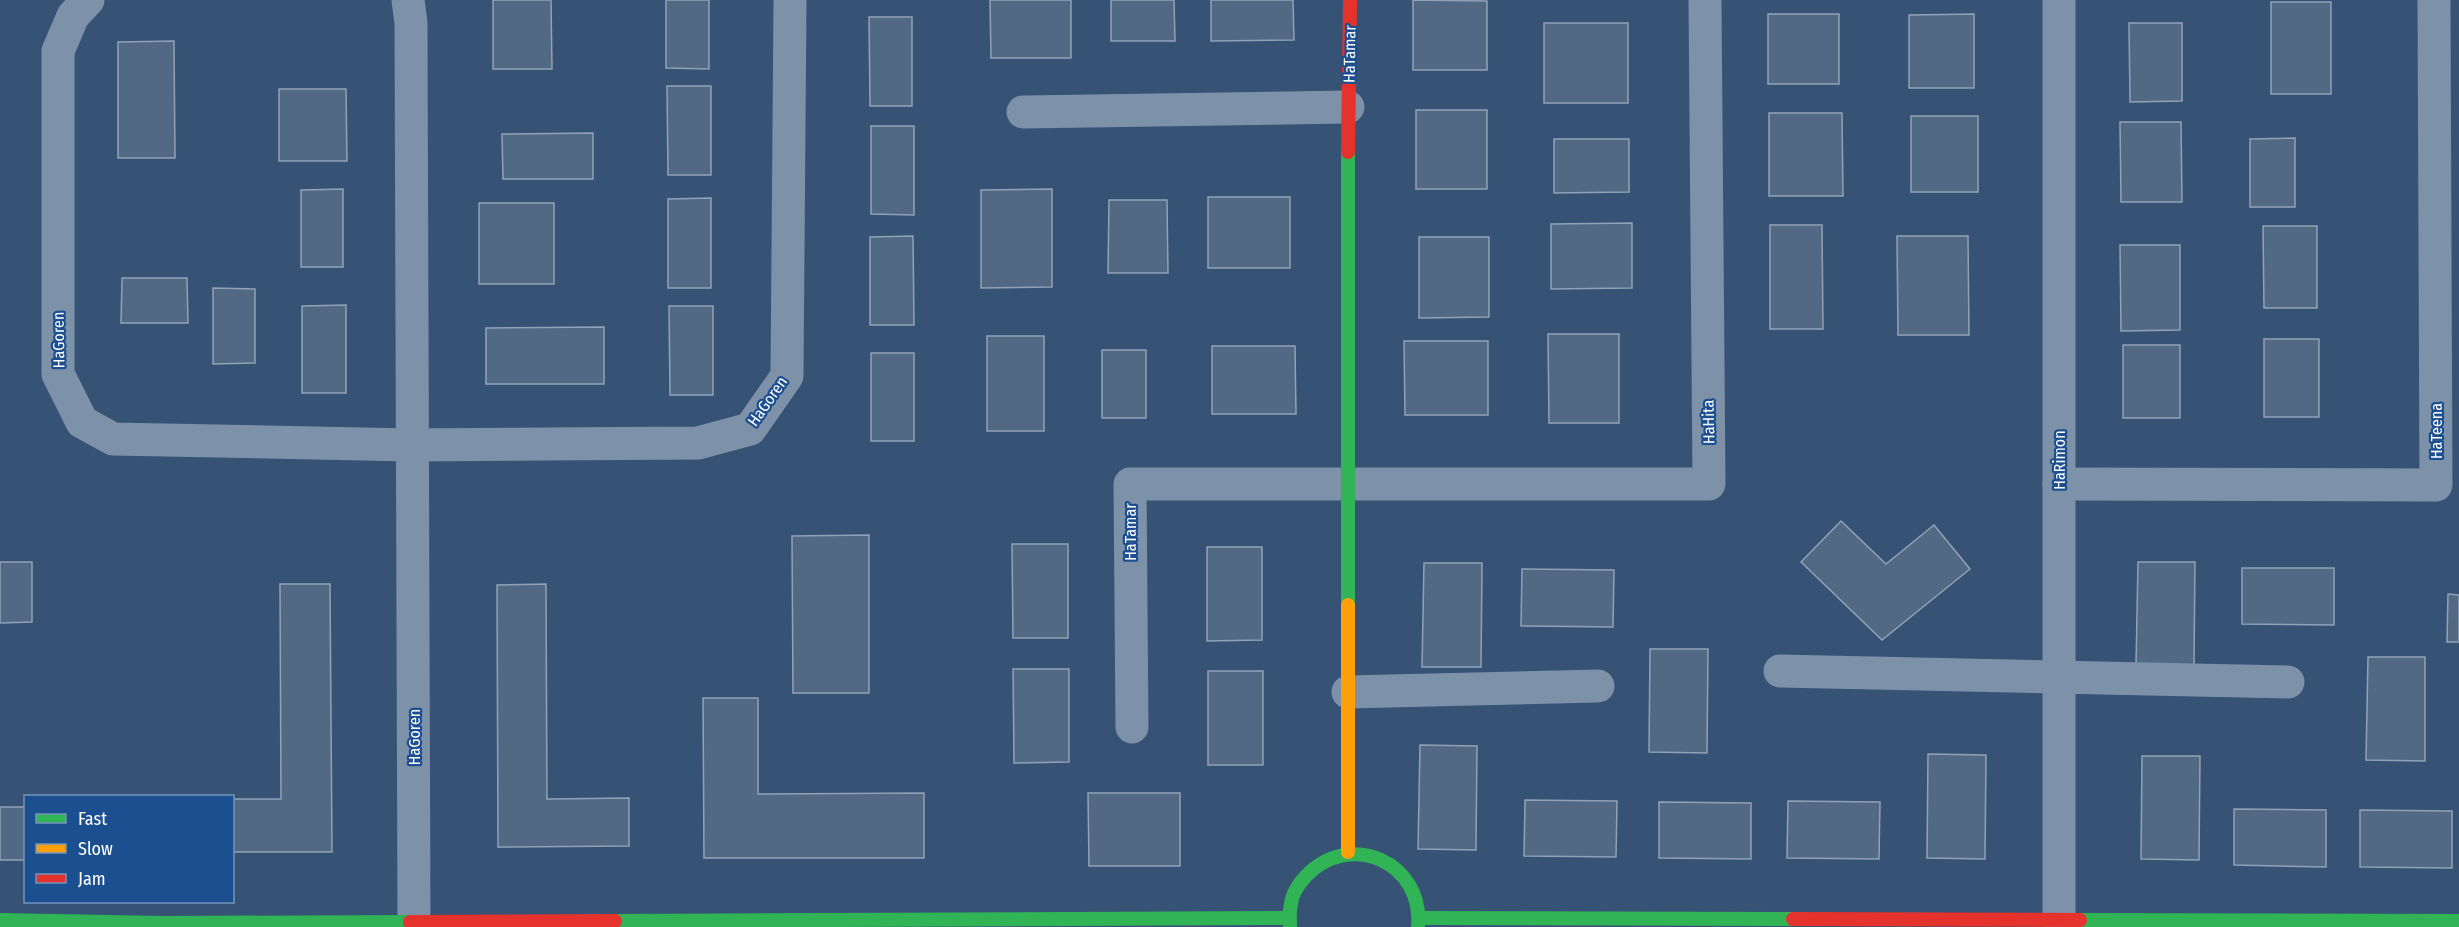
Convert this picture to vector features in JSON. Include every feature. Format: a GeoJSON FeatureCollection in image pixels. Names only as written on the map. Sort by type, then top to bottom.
{"type":"FeatureCollection","features":[{"type":"Feature","properties":{"kind":"street","name":"HaGoren"},"geometry":{"type":"LineString","coordinates":[[88,0],[73,16],[58,51],[58,374],[82,422],[112,439],[412,445],[698,443],[750,429],[787,376],[790,0]]}},
{"type":"Feature","properties":{"kind":"street","name":"HaGoren"},"geometry":{"type":"LineString","coordinates":[[408,0],[411,23],[414,924]]}},
{"type":"Feature","properties":{"kind":"street","name":"HaTamar"},"geometry":{"type":"LineString","coordinates":[[1348,852],[1350,0]]}},
{"type":"Feature","properties":{"kind":"street","name":"HaHita"},"geometry":{"type":"LineString","coordinates":[[1348,484],[1709,484],[1705,0]]}},
{"type":"Feature","properties":{"kind":"street","name":"HaRimon"},"geometry":{"type":"LineString","coordinates":[[2059,0],[2059,923]]}},
{"type":"Feature","properties":{"kind":"street","name":"HaTeena"},"geometry":{"type":"LineString","coordinates":[[2059,484],[2436,485],[2434,0]]}},
{"type":"Feature","properties":{"kind":"street","name":"HaTamar"},"geometry":{"type":"LineString","coordinates":[[1023,112],[1348,107]]}},
{"type":"Feature","properties":{"kind":"street","name":"HaTamar"},"geometry":{"type":"LineString","coordinates":[[1131,727],[1130,484],[1348,484]]}},
{"type":"Feature","properties":{"kind":"street"},"geometry":{"type":"LineString","coordinates":[[1780,671],[2288,682]]}},
{"type":"Feature","properties":{"kind":"street"},"geometry":{"type":"LineString","coordinates":[[1348,692],[1598,686]]}},
{"type":"Feature","properties":{"kind":"street"},"geometry":{"type":"LineString","coordinates":[[0,920],[163,925],[1289,923],[1291,899],[1300,881],[1313,867],[1330,857],[1348,852],[1370,854],[1389,863],[1406,878],[1416,897],[1419,923],[2399,924],[2459,921]]}},
{"type":"Feature","properties":{"kind":"building"},"geometry":{"type":"Polygon","coordinates":[[[493,0],[551,0],[552,69],[493,69],[493,0]]]}},
{"type":"Feature","properties":{"kind":"building"},"geometry":{"type":"Polygon","coordinates":[[[666,0],[709,0],[709,69],[666,68],[666,0]]]}},
{"type":"Feature","properties":{"kind":"building"},"geometry":{"type":"Polygon","coordinates":[[[990,0],[1071,0],[1071,58],[991,58],[990,0]]]}},
{"type":"Feature","properties":{"kind":"building"},"geometry":{"type":"Polygon","coordinates":[[[1111,0],[1174,0],[1175,41],[1111,41],[1111,0]]]}},
{"type":"Feature","properties":{"kind":"building"},"geometry":{"type":"Polygon","coordinates":[[[1211,0],[1293,0],[1294,40],[1211,41],[1211,0]]]}},
{"type":"Feature","properties":{"kind":"building"},"geometry":{"type":"Polygon","coordinates":[[[1413,0],[1487,1],[1487,70],[1413,70],[1413,0]]]}},
{"type":"Feature","properties":{"kind":"building"},"geometry":{"type":"Polygon","coordinates":[[[2271,2],[2331,2],[2331,94],[2271,94],[2271,2]]]}},
{"type":"Feature","properties":{"kind":"building"},"geometry":{"type":"Polygon","coordinates":[[[1768,14],[1839,14],[1839,84],[1768,84],[1768,14]]]}},
{"type":"Feature","properties":{"kind":"building"},"geometry":{"type":"Polygon","coordinates":[[[1974,14],[1974,88],[1909,88],[1909,15],[1974,14]]]}},
{"type":"Feature","properties":{"kind":"building"},"geometry":{"type":"Polygon","coordinates":[[[869,17],[912,17],[912,106],[870,106],[869,17]]]}},
{"type":"Feature","properties":{"kind":"building"},"geometry":{"type":"Polygon","coordinates":[[[1544,23],[1628,23],[1628,103],[1544,103],[1544,23]]]}},
{"type":"Feature","properties":{"kind":"building"},"geometry":{"type":"Polygon","coordinates":[[[2129,23],[2182,23],[2182,101],[2130,102],[2129,23]]]}},
{"type":"Feature","properties":{"kind":"building"},"geometry":{"type":"Polygon","coordinates":[[[174,41],[175,158],[118,158],[118,42],[174,41]]]}},
{"type":"Feature","properties":{"kind":"building"},"geometry":{"type":"Polygon","coordinates":[[[667,86],[711,86],[711,175],[668,175],[667,86]]]}},
{"type":"Feature","properties":{"kind":"building"},"geometry":{"type":"Polygon","coordinates":[[[279,89],[346,89],[347,161],[279,161],[279,89]]]}},
{"type":"Feature","properties":{"kind":"building"},"geometry":{"type":"Polygon","coordinates":[[[1416,110],[1487,110],[1487,189],[1416,189],[1416,110]]]}},
{"type":"Feature","properties":{"kind":"building"},"geometry":{"type":"Polygon","coordinates":[[[1769,113],[1842,113],[1843,196],[1769,196],[1769,113]]]}},
{"type":"Feature","properties":{"kind":"building"},"geometry":{"type":"Polygon","coordinates":[[[1911,116],[1978,116],[1978,192],[1911,192],[1911,116]]]}},
{"type":"Feature","properties":{"kind":"building"},"geometry":{"type":"Polygon","coordinates":[[[2120,122],[2181,122],[2182,202],[2121,202],[2120,122]]]}},
{"type":"Feature","properties":{"kind":"building"},"geometry":{"type":"Polygon","coordinates":[[[871,126],[914,126],[914,215],[871,214],[871,126]]]}},
{"type":"Feature","properties":{"kind":"building"},"geometry":{"type":"Polygon","coordinates":[[[593,133],[593,179],[503,179],[502,134],[593,133]]]}},
{"type":"Feature","properties":{"kind":"building"},"geometry":{"type":"Polygon","coordinates":[[[2295,138],[2295,207],[2250,207],[2250,139],[2295,138]]]}},
{"type":"Feature","properties":{"kind":"building"},"geometry":{"type":"Polygon","coordinates":[[[1554,139],[1629,139],[1629,192],[1554,193],[1554,139]]]}},
{"type":"Feature","properties":{"kind":"building"},"geometry":{"type":"Polygon","coordinates":[[[343,189],[343,267],[301,267],[301,190],[343,189]]]}},
{"type":"Feature","properties":{"kind":"building"},"geometry":{"type":"Polygon","coordinates":[[[1052,189],[1052,287],[981,288],[981,190],[1052,189]]]}},
{"type":"Feature","properties":{"kind":"building"},"geometry":{"type":"Polygon","coordinates":[[[1208,197],[1290,197],[1290,268],[1208,268],[1208,197]]]}},
{"type":"Feature","properties":{"kind":"building"},"geometry":{"type":"Polygon","coordinates":[[[711,198],[711,288],[668,288],[668,199],[711,198]]]}},
{"type":"Feature","properties":{"kind":"building"},"geometry":{"type":"Polygon","coordinates":[[[1109,200],[1167,200],[1168,273],[1108,273],[1109,200]]]}},
{"type":"Feature","properties":{"kind":"building"},"geometry":{"type":"Polygon","coordinates":[[[479,203],[554,203],[554,284],[479,284],[479,203]]]}},
{"type":"Feature","properties":{"kind":"building"},"geometry":{"type":"Polygon","coordinates":[[[1632,223],[1632,288],[1551,289],[1551,224],[1632,223]]]}},
{"type":"Feature","properties":{"kind":"building"},"geometry":{"type":"Polygon","coordinates":[[[1770,225],[1822,225],[1823,329],[1770,329],[1770,225]]]}},
{"type":"Feature","properties":{"kind":"building"},"geometry":{"type":"Polygon","coordinates":[[[2263,226],[2317,226],[2317,308],[2264,308],[2263,226]]]}},
{"type":"Feature","properties":{"kind":"building"},"geometry":{"type":"Polygon","coordinates":[[[913,236],[914,325],[870,325],[870,237],[913,236]]]}},
{"type":"Feature","properties":{"kind":"building"},"geometry":{"type":"Polygon","coordinates":[[[1897,236],[1968,236],[1969,335],[1898,335],[1897,236]]]}},
{"type":"Feature","properties":{"kind":"building"},"geometry":{"type":"Polygon","coordinates":[[[1419,237],[1489,237],[1489,317],[1419,318],[1419,237]]]}},
{"type":"Feature","properties":{"kind":"building"},"geometry":{"type":"Polygon","coordinates":[[[2120,245],[2180,245],[2180,330],[2121,331],[2120,245]]]}},
{"type":"Feature","properties":{"kind":"building"},"geometry":{"type":"Polygon","coordinates":[[[122,278],[187,278],[188,323],[121,323],[122,278]]]}},
{"type":"Feature","properties":{"kind":"building"},"geometry":{"type":"Polygon","coordinates":[[[213,288],[255,289],[255,363],[213,364],[213,288]]]}},
{"type":"Feature","properties":{"kind":"building"},"geometry":{"type":"Polygon","coordinates":[[[346,305],[346,393],[302,393],[302,306],[346,305]]]}},
{"type":"Feature","properties":{"kind":"building"},"geometry":{"type":"Polygon","coordinates":[[[669,306],[713,306],[713,395],[670,395],[669,306]]]}},
{"type":"Feature","properties":{"kind":"building"},"geometry":{"type":"Polygon","coordinates":[[[604,327],[604,384],[486,384],[486,328],[604,327]]]}},
{"type":"Feature","properties":{"kind":"building"},"geometry":{"type":"Polygon","coordinates":[[[1548,334],[1619,334],[1619,423],[1549,423],[1548,334]]]}},
{"type":"Feature","properties":{"kind":"building"},"geometry":{"type":"Polygon","coordinates":[[[987,336],[1044,336],[1044,431],[987,431],[987,336]]]}},
{"type":"Feature","properties":{"kind":"building"},"geometry":{"type":"Polygon","coordinates":[[[2264,339],[2319,339],[2319,417],[2264,417],[2264,339]]]}},
{"type":"Feature","properties":{"kind":"building"},"geometry":{"type":"Polygon","coordinates":[[[1404,341],[1488,341],[1488,415],[1405,415],[1404,341]]]}},
{"type":"Feature","properties":{"kind":"building"},"geometry":{"type":"Polygon","coordinates":[[[2123,345],[2180,345],[2180,418],[2123,418],[2123,345]]]}},
{"type":"Feature","properties":{"kind":"building"},"geometry":{"type":"Polygon","coordinates":[[[1212,346],[1295,346],[1296,414],[1212,414],[1212,346]]]}},
{"type":"Feature","properties":{"kind":"building"},"geometry":{"type":"Polygon","coordinates":[[[1102,350],[1146,350],[1146,418],[1102,418],[1102,350]]]}},
{"type":"Feature","properties":{"kind":"building"},"geometry":{"type":"Polygon","coordinates":[[[871,353],[914,353],[914,441],[871,441],[871,353]]]}},
{"type":"Feature","properties":{"kind":"building"},"geometry":{"type":"Polygon","coordinates":[[[1841,521],[1886,564],[1934,525],[1970,569],[1882,640],[1801,562],[1841,521]]]}},
{"type":"Feature","properties":{"kind":"building"},"geometry":{"type":"Polygon","coordinates":[[[869,535],[869,693],[793,693],[792,536],[869,535]]]}},
{"type":"Feature","properties":{"kind":"building"},"geometry":{"type":"Polygon","coordinates":[[[1012,544],[1068,544],[1068,638],[1013,638],[1012,544]]]}},
{"type":"Feature","properties":{"kind":"building"},"geometry":{"type":"Polygon","coordinates":[[[1207,547],[1262,547],[1262,640],[1207,641],[1207,547]]]}},
{"type":"Feature","properties":{"kind":"building"},"geometry":{"type":"Polygon","coordinates":[[[0,562],[32,562],[32,622],[0,623],[0,562]]]}},
{"type":"Feature","properties":{"kind":"building"},"geometry":{"type":"Polygon","coordinates":[[[2138,562],[2195,562],[2194,666],[2136,665],[2138,562]]]}},
{"type":"Feature","properties":{"kind":"building"},"geometry":{"type":"Polygon","coordinates":[[[1424,563],[1482,563],[1481,667],[1422,667],[1424,563]]]}},
{"type":"Feature","properties":{"kind":"building"},"geometry":{"type":"Polygon","coordinates":[[[2242,568],[2334,568],[2334,625],[2242,624],[2242,568]]]}},
{"type":"Feature","properties":{"kind":"building"},"geometry":{"type":"Polygon","coordinates":[[[1522,569],[1614,570],[1613,627],[1521,626],[1522,569]]]}},
{"type":"Feature","properties":{"kind":"building"},"geometry":{"type":"Polygon","coordinates":[[[280,584],[330,584],[332,852],[234,852],[234,799],[281,799],[280,584]]]}},
{"type":"Feature","properties":{"kind":"building"},"geometry":{"type":"Polygon","coordinates":[[[546,584],[547,799],[629,798],[629,846],[498,847],[497,585],[546,584]]]}},
{"type":"Feature","properties":{"kind":"building"},"geometry":{"type":"Polygon","coordinates":[[[2448,594],[2459,595],[2459,642],[2447,642],[2448,594]]]}},
{"type":"Feature","properties":{"kind":"building"},"geometry":{"type":"Polygon","coordinates":[[[1650,649],[1708,649],[1707,753],[1649,752],[1650,649]]]}},
{"type":"Feature","properties":{"kind":"building"},"geometry":{"type":"Polygon","coordinates":[[[2368,657],[2425,657],[2425,761],[2366,760],[2368,657]]]}},
{"type":"Feature","properties":{"kind":"building"},"geometry":{"type":"Polygon","coordinates":[[[1013,669],[1069,669],[1069,762],[1014,763],[1013,669]]]}},
{"type":"Feature","properties":{"kind":"building"},"geometry":{"type":"Polygon","coordinates":[[[1208,671],[1263,671],[1263,765],[1208,765],[1208,671]]]}},
{"type":"Feature","properties":{"kind":"building"},"geometry":{"type":"Polygon","coordinates":[[[703,698],[758,698],[758,794],[924,793],[924,858],[704,858],[703,698]]]}},
{"type":"Feature","properties":{"kind":"building"},"geometry":{"type":"Polygon","coordinates":[[[1420,745],[1477,746],[1476,850],[1418,849],[1420,745]]]}},
{"type":"Feature","properties":{"kind":"building"},"geometry":{"type":"Polygon","coordinates":[[[1928,754],[1986,755],[1985,859],[1927,858],[1928,754]]]}},
{"type":"Feature","properties":{"kind":"building"},"geometry":{"type":"Polygon","coordinates":[[[2142,756],[2200,756],[2199,860],[2141,859],[2142,756]]]}},
{"type":"Feature","properties":{"kind":"building"},"geometry":{"type":"Polygon","coordinates":[[[1088,793],[1180,793],[1180,866],[1089,866],[1088,793]]]}},
{"type":"Feature","properties":{"kind":"building"},"geometry":{"type":"Polygon","coordinates":[[[1525,800],[1617,801],[1616,857],[1524,856],[1525,800]]]}},
{"type":"Feature","properties":{"kind":"building"},"geometry":{"type":"Polygon","coordinates":[[[1788,801],[1880,802],[1879,859],[1787,858],[1788,801]]]}},
{"type":"Feature","properties":{"kind":"building"},"geometry":{"type":"Polygon","coordinates":[[[1659,802],[1751,803],[1751,859],[1659,858],[1659,802]]]}},
{"type":"Feature","properties":{"kind":"building"},"geometry":{"type":"Polygon","coordinates":[[[0,807],[24,807],[24,860],[0,860],[0,807]]]}},
{"type":"Feature","properties":{"kind":"building"},"geometry":{"type":"Polygon","coordinates":[[[2234,809],[2326,810],[2326,867],[2234,865],[2234,809]]]}},
{"type":"Feature","properties":{"kind":"building"},"geometry":{"type":"Polygon","coordinates":[[[2360,810],[2452,811],[2452,868],[2360,867],[2360,810]]]}},
{"type":"Feature","properties":{"kind":"traffic: fast"},"geometry":{"type":"LineString","coordinates":[[1348,152],[1348,605]]}},
{"type":"Feature","properties":{"kind":"traffic: fast"},"geometry":{"type":"LineString","coordinates":[[1290,927],[1290,910],[1298,885],[1324,862],[1343,855],[1362,855],[1381,860],[1397,870],[1409,885],[1417,904],[1418,927]]}},
{"type":"Feature","properties":{"kind":"traffic: fast"},"geometry":{"type":"LineString","coordinates":[[615,921],[1288,918]]}},
{"type":"Feature","properties":{"kind":"traffic: fast"},"geometry":{"type":"LineString","coordinates":[[1419,918],[1793,919]]}},
{"type":"Feature","properties":{"kind":"traffic: fast"},"geometry":{"type":"LineString","coordinates":[[0,920],[163,923],[410,922]]}},
{"type":"Feature","properties":{"kind":"traffic: fast"},"geometry":{"type":"LineString","coordinates":[[2080,920],[2459,921]]}},
{"type":"Feature","properties":{"kind":"traffic: slow"},"geometry":{"type":"LineString","coordinates":[[1348,605],[1348,852]]}},
{"type":"Feature","properties":{"kind":"traffic: jam"},"geometry":{"type":"LineString","coordinates":[[1348,152],[1350,0]]}},
{"type":"Feature","properties":{"kind":"traffic: jam"},"geometry":{"type":"LineString","coordinates":[[1793,919],[2080,920]]}},
{"type":"Feature","properties":{"kind":"traffic: jam"},"geometry":{"type":"LineString","coordinates":[[410,922],[615,921]]}}]}
